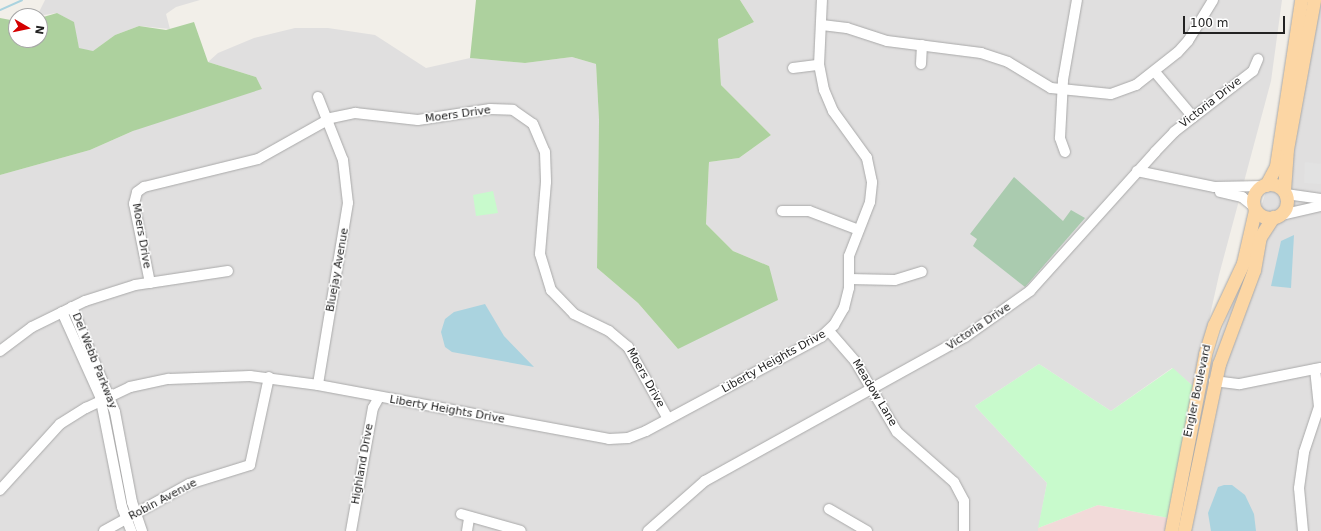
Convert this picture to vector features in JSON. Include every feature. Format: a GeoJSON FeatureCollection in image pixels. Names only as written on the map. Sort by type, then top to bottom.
{"type":"FeatureCollection","features":[{"type":"Feature","properties":{"kind":"main road"},"geometry":{"type":"LineString","coordinates":[[1301,0],[1276,166],[1265,185],[1254,194],[1254,208],[1261,216],[1277,216],[1287,208],[1285,192],[1287,149],[1314,0]]}},
{"type":"Feature","properties":{"kind":"main road"},"geometry":{"type":"LineString","coordinates":[[1265,185],[1285,192]]}},
{"type":"Feature","properties":{"kind":"main road","name":"Engler Boulevard"},"geometry":{"type":"LineString","coordinates":[[1171,531],[1201,367],[1222,306],[1243,263],[1254,208]]}},
{"type":"Feature","properties":{"kind":"main road","name":"Engler Boulevard"},"geometry":{"type":"LineString","coordinates":[[1184,531],[1214,381],[1254,270],[1260,237],[1277,216]]}},
{"type":"Feature","properties":{"kind":"main road"},"geometry":{"type":"LineString","coordinates":[[1214,381],[1210,376],[1222,306]]}},
{"type":"Feature","properties":{"kind":"street","name":"Liberty Heights Drive"},"geometry":{"type":"LineString","coordinates":[[378,399],[609,439],[638,434],[829,331],[844,308],[849,279],[849,256],[871,193],[870,170],[862,149],[827,101],[819,65],[822,0]]}},
{"type":"Feature","properties":{"kind":"street"},"geometry":{"type":"LineString","coordinates":[[1065,152],[1060,138],[1062,90],[1077,0]]}},
{"type":"Feature","properties":{"kind":"street"},"geometry":{"type":"LineString","coordinates":[[822,25],[847,28],[887,41],[981,53],[1008,62],[1038,82],[1062,90],[1111,94],[1136,85],[1155,72],[1188,41],[1213,0]]}},
{"type":"Feature","properties":{"kind":"street"},"geometry":{"type":"LineString","coordinates":[[921,64],[922,45]]}},
{"type":"Feature","properties":{"kind":"street","name":"Victoria Drive"},"geometry":{"type":"LineString","coordinates":[[648,531],[705,481],[966,338],[1030,292],[1137,171],[1174,132],[1253,71],[1258,59]]}},
{"type":"Feature","properties":{"kind":"street"},"geometry":{"type":"LineString","coordinates":[[793,68],[819,65]]}},
{"type":"Feature","properties":{"kind":"street"},"geometry":{"type":"LineString","coordinates":[[1155,72],[1193,117]]}},
{"type":"Feature","properties":{"kind":"street","name":"Bluejay Avenue"},"geometry":{"type":"LineString","coordinates":[[318,97],[343,160],[348,203],[318,385]]}},
{"type":"Feature","properties":{"kind":"street","name":"Moers Drive"},"geometry":{"type":"LineString","coordinates":[[150,282],[134,204],[139,190],[151,184],[258,159],[326,120],[355,113],[418,120],[504,109],[531,121],[543,144],[546,163],[540,254],[548,284],[559,301],[574,314],[609,331],[628,347],[668,419]]}},
{"type":"Feature","properties":{"kind":"street"},"geometry":{"type":"LineString","coordinates":[[1137,171],[1214,187],[1265,185]]}},
{"type":"Feature","properties":{"kind":"street"},"geometry":{"type":"LineString","coordinates":[[1214,187],[1217,191],[1242,198],[1254,208]]}},
{"type":"Feature","properties":{"kind":"street"},"geometry":{"type":"LineString","coordinates":[[1285,192],[1321,199]]}},
{"type":"Feature","properties":{"kind":"street"},"geometry":{"type":"LineString","coordinates":[[1277,216],[1321,206]]}},
{"type":"Feature","properties":{"kind":"street"},"geometry":{"type":"LineString","coordinates":[[782,210],[809,211],[859,230]]}},
{"type":"Feature","properties":{"kind":"street"},"geometry":{"type":"LineString","coordinates":[[0,351],[32,327],[85,301],[150,282],[228,271]]}},
{"type":"Feature","properties":{"kind":"street"},"geometry":{"type":"LineString","coordinates":[[849,279],[895,280],[922,272]]}},
{"type":"Feature","properties":{"kind":"street","name":"Del Webb Parkway"},"geometry":{"type":"LineString","coordinates":[[72,307],[106,398],[136,515],[142,531]]}},
{"type":"Feature","properties":{"kind":"street","name":"Del Webb Parkway"},"geometry":{"type":"LineString","coordinates":[[62,312],[106,398],[127,519],[131,531]]}},
{"type":"Feature","properties":{"kind":"street","name":"Meadow Lane"},"geometry":{"type":"LineString","coordinates":[[829,331],[849,352],[870,390],[907,444],[954,482],[964,501],[964,531]]}},
{"type":"Feature","properties":{"kind":"street"},"geometry":{"type":"LineString","coordinates":[[1214,381],[1240,384],[1318,368],[1319,406],[1304,452],[1299,488],[1303,531]]}},
{"type":"Feature","properties":{"kind":"street"},"geometry":{"type":"LineString","coordinates":[[0,490],[51,432],[74,415],[130,387],[169,379],[269,377],[318,385],[378,399]]}},
{"type":"Feature","properties":{"kind":"street","name":"Robin Avenue"},"geometry":{"type":"LineString","coordinates":[[104,531],[136,515],[189,484],[250,465],[269,377]]}},
{"type":"Feature","properties":{"kind":"street","name":"Highland Drive"},"geometry":{"type":"LineString","coordinates":[[351,531],[373,408],[378,399]]}},
{"type":"Feature","properties":{"kind":"street"},"geometry":{"type":"LineString","coordinates":[[829,509],[867,531]]}},
{"type":"Feature","properties":{"kind":"street"},"geometry":{"type":"LineString","coordinates":[[467,531],[465,516],[521,531]]}},
{"type":"Feature","properties":{"kind":"shaded area"},"geometry":{"type":"Polygon","coordinates":[[[45,0],[200,0],[176,7],[166,14],[170,29],[139,26],[115,35],[93,51],[79,49],[73,22],[57,13],[48,14],[48,8],[41,8],[45,0]]]}},
{"type":"Feature","properties":{"kind":"shaded area"},"geometry":{"type":"Polygon","coordinates":[[[740,0],[1282,0],[1271,81],[1219,275],[1194,387],[1172,368],[1111,411],[1039,364],[975,406],[1047,483],[1038,531],[0,531],[0,175],[90,150],[256,77],[208,62],[218,53],[254,38],[295,28],[328,28],[375,35],[426,68],[470,58],[525,63],[572,57],[596,64],[599,120],[597,268],[638,303],[678,349],[769,266],[733,251],[706,224],[709,162],[739,158],[771,135],[721,85],[718,39],[754,22],[740,0]]]}},
{"type":"Feature","properties":{"kind":"shaded area"},"geometry":{"type":"Polygon","coordinates":[[[1308,0],[1321,0],[1321,531],[1184,531],[1209,371],[1281,144],[1308,0]]]}},
{"type":"Feature","properties":{"kind":"shaded area"},"geometry":{"type":"Polygon","coordinates":[[[1305,162],[1321,164],[1321,184],[1304,183],[1305,162]]]}},
{"type":"Feature","properties":{"kind":"shaded area"},"geometry":{"type":"Polygon","coordinates":[[[1098,505],[1169,518],[1167,531],[1038,531],[1038,528],[1098,505]]]}},
{"type":"Feature","properties":{"kind":"green space"},"geometry":{"type":"Polygon","coordinates":[[[476,0],[740,0],[754,22],[718,39],[721,85],[771,135],[739,158],[709,162],[706,224],[733,251],[769,266],[778,300],[678,349],[638,303],[597,268],[599,120],[596,64],[572,57],[525,63],[470,58],[476,0]]]}},
{"type":"Feature","properties":{"kind":"green space"},"geometry":{"type":"Polygon","coordinates":[[[57,13],[74,22],[79,48],[93,51],[115,35],[139,26],[166,30],[194,22],[208,62],[256,77],[262,89],[133,131],[90,150],[0,175],[0,18],[8,20],[8,48],[48,48],[48,16],[57,13]]]}},
{"type":"Feature","properties":{"kind":"green space"},"geometry":{"type":"Polygon","coordinates":[[[1014,177],[1063,221],[1071,210],[1085,218],[1025,287],[973,246],[977,239],[970,234],[1014,177]]]}},
{"type":"Feature","properties":{"kind":"green space"},"geometry":{"type":"Polygon","coordinates":[[[493,191],[498,213],[476,216],[473,195],[493,191]]]}},
{"type":"Feature","properties":{"kind":"green space"},"geometry":{"type":"Polygon","coordinates":[[[1039,364],[1111,411],[1173,368],[1194,387],[1169,518],[1098,505],[1038,528],[1047,483],[975,406],[1039,364]]]}},
{"type":"Feature","properties":{"kind":"water"},"geometry":{"type":"Polygon","coordinates":[[[1294,235],[1291,288],[1271,286],[1281,241],[1294,235]]]}},
{"type":"Feature","properties":{"kind":"water"},"geometry":{"type":"Polygon","coordinates":[[[485,304],[504,336],[534,367],[452,352],[445,347],[441,332],[445,319],[454,312],[485,304]]]}},
{"type":"Feature","properties":{"kind":"water"},"geometry":{"type":"Polygon","coordinates":[[[1232,485],[1245,495],[1254,514],[1256,531],[1211,531],[1208,513],[1218,487],[1232,485]]]}},
{"type":"Feature","properties":{"kind":"waterway"},"geometry":{"type":"LineString","coordinates":[[0,10],[22,0]]}}]}
